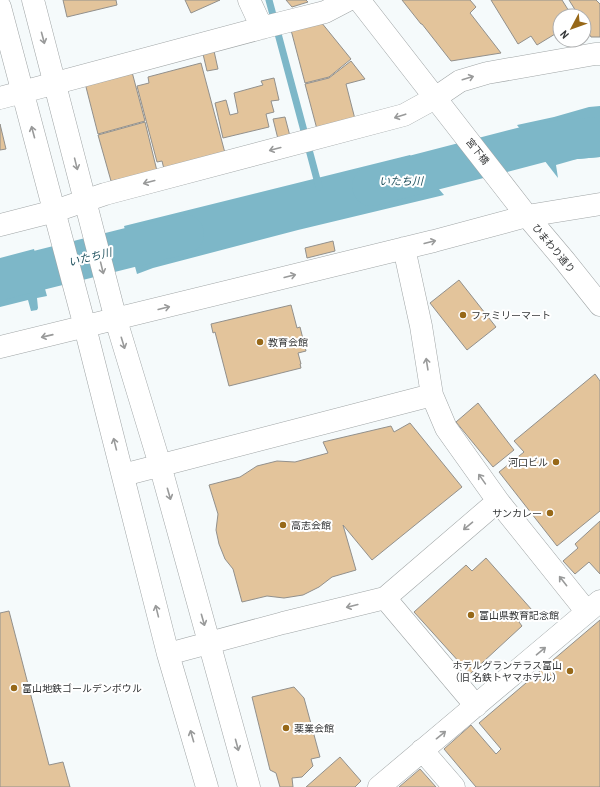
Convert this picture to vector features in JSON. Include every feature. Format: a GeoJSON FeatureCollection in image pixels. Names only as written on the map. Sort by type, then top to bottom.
{"type":"FeatureCollection","features":[{"type":"Feature","properties":{"kind":"street"},"geometry":{"type":"LineString","coordinates":[[33,0],[108,292],[160,465],[249,787]]}},
{"type":"Feature","properties":{"kind":"street"},"geometry":{"type":"LineString","coordinates":[[249,0],[262,28]]}},
{"type":"Feature","properties":{"kind":"street"},"geometry":{"type":"LineString","coordinates":[[0,98],[325,12],[348,0]]}},
{"type":"Feature","properties":{"kind":"street"},"geometry":{"type":"LineString","coordinates":[[359,0],[441,105]]}},
{"type":"Feature","properties":{"kind":"street"},"geometry":{"type":"LineString","coordinates":[[0,7],[79,303],[168,654],[207,787]]}},
{"type":"Feature","properties":{"kind":"street"},"geometry":{"type":"LineString","coordinates":[[0,225],[56,217],[87,209],[105,194],[441,105],[460,81],[487,73],[600,54]]}},
{"type":"Feature","properties":{"kind":"street","name":"宮下橋"},"geometry":{"type":"LineString","coordinates":[[441,105],[508,190]]}},
{"type":"Feature","properties":{"kind":"street","name":"ひまわり通り"},"geometry":{"type":"LineString","coordinates":[[508,190],[527,216],[600,305]]}},
{"type":"Feature","properties":{"kind":"street"},"geometry":{"type":"LineString","coordinates":[[0,347],[116,320],[527,216],[600,204]]}},
{"type":"Feature","properties":{"kind":"street"},"geometry":{"type":"LineString","coordinates":[[379,787],[593,606],[498,501],[446,428],[432,395],[421,326],[404,248]]}},
{"type":"Feature","properties":{"kind":"street"},"geometry":{"type":"LineString","coordinates":[[123,475],[432,395]]}},
{"type":"Feature","properties":{"kind":"street"},"geometry":{"type":"LineString","coordinates":[[168,654],[210,644],[283,623],[385,598],[498,501]]}},
{"type":"Feature","properties":{"kind":"street"},"geometry":{"type":"LineString","coordinates":[[385,598],[476,706]]}},
{"type":"Feature","properties":{"kind":"street"},"geometry":{"type":"LineString","coordinates":[[422,750],[454,787]]}},
{"type":"Feature","properties":{"kind":"water"},"geometry":{"type":"Polygon","coordinates":[[[600,106],[600,157],[577,159],[556,165],[558,178],[517,125],[554,117],[589,107],[600,106]]]}},
{"type":"Feature","properties":{"kind":"water","name":"いたち川"},"geometry":{"type":"Polygon","coordinates":[[[410,155],[444,195],[298,230],[153,268],[137,274],[124,226],[410,155]]]}},
{"type":"Feature","properties":{"kind":"water","name":"いたち川"},"geometry":{"type":"Polygon","coordinates":[[[34,249],[47,296],[37,298],[37,310],[31,311],[28,300],[0,307],[0,258],[34,249]]]}},
{"type":"Feature","properties":{"kind":"building"},"geometry":{"type":"Polygon","coordinates":[[[63,0],[116,0],[117,5],[67,17],[63,0]]]}},
{"type":"Feature","properties":{"kind":"building"},"geometry":{"type":"Polygon","coordinates":[[[185,0],[220,0],[191,13],[185,0]]]}},
{"type":"Feature","properties":{"kind":"building"},"geometry":{"type":"Polygon","coordinates":[[[286,0],[306,0],[308,2],[292,7],[286,0]]]}},
{"type":"Feature","properties":{"kind":"building"},"geometry":{"type":"Polygon","coordinates":[[[402,0],[470,0],[476,7],[470,13],[501,53],[451,61],[402,0]]]}},
{"type":"Feature","properties":{"kind":"building"},"geometry":{"type":"Polygon","coordinates":[[[491,0],[562,0],[567,8],[552,8],[552,36],[537,45],[531,36],[518,44],[491,0]]]}},
{"type":"Feature","properties":{"kind":"building"},"geometry":{"type":"Polygon","coordinates":[[[569,0],[596,0],[600,4],[600,37],[592,37],[592,8],[574,8],[569,0]]]}},
{"type":"Feature","properties":{"kind":"building"},"geometry":{"type":"Polygon","coordinates":[[[321,22],[351,59],[329,77],[305,83],[291,30],[321,22]]]}},
{"type":"Feature","properties":{"kind":"building"},"geometry":{"type":"Polygon","coordinates":[[[214,51],[218,69],[207,71],[203,54],[214,51]]]}},
{"type":"Feature","properties":{"kind":"building"},"geometry":{"type":"Polygon","coordinates":[[[351,61],[365,79],[346,84],[356,123],[318,133],[305,84],[329,78],[351,61]]]}},
{"type":"Feature","properties":{"kind":"building"},"geometry":{"type":"Polygon","coordinates":[[[201,63],[225,153],[164,169],[162,161],[157,162],[137,86],[149,83],[148,77],[201,63]]]}},
{"type":"Feature","properties":{"kind":"building"},"geometry":{"type":"Polygon","coordinates":[[[132,72],[145,121],[98,134],[86,85],[132,72]]]}},
{"type":"Feature","properties":{"kind":"building"},"geometry":{"type":"Polygon","coordinates":[[[274,78],[279,100],[271,101],[274,112],[266,114],[269,127],[223,138],[215,103],[226,100],[230,115],[238,113],[234,93],[263,85],[261,81],[274,78]]]}},
{"type":"Feature","properties":{"kind":"building"},"geometry":{"type":"Polygon","coordinates":[[[285,117],[291,140],[279,143],[273,119],[285,117]]]}},
{"type":"Feature","properties":{"kind":"building"},"geometry":{"type":"Polygon","coordinates":[[[145,122],[157,171],[111,181],[98,135],[145,122]]]}},
{"type":"Feature","properties":{"kind":"building"},"geometry":{"type":"Polygon","coordinates":[[[0,124],[6,149],[0,150],[0,124]]]}},
{"type":"Feature","properties":{"kind":"building"},"geometry":{"type":"Polygon","coordinates":[[[333,241],[335,251],[307,258],[305,248],[333,241]]]}},
{"type":"Feature","properties":{"kind":"building","name":"ファミリーマート"},"geometry":{"type":"Polygon","coordinates":[[[459,280],[496,327],[467,350],[430,303],[459,280]]]}},
{"type":"Feature","properties":{"kind":"building","name":"教育会館"},"geometry":{"type":"Polygon","coordinates":[[[291,305],[297,328],[300,327],[306,351],[298,353],[301,368],[229,386],[215,332],[213,333],[211,324],[291,305]]]}},
{"type":"Feature","properties":{"kind":"building","name":"河口ビル"},"geometry":{"type":"Polygon","coordinates":[[[595,374],[600,381],[600,511],[557,546],[499,472],[524,452],[514,441],[595,374]]]}},
{"type":"Feature","properties":{"kind":"building"},"geometry":{"type":"Polygon","coordinates":[[[478,403],[514,450],[493,467],[456,422],[478,403]]]}},
{"type":"Feature","properties":{"kind":"building"},"geometry":{"type":"Polygon","coordinates":[[[410,423],[462,487],[372,560],[343,525],[356,570],[332,577],[319,587],[303,595],[284,598],[267,596],[242,602],[233,569],[225,559],[219,544],[216,530],[218,514],[209,485],[240,477],[257,466],[277,461],[295,462],[328,453],[323,442],[391,426],[394,432],[410,423]]]}},
{"type":"Feature","properties":{"kind":"building"},"geometry":{"type":"Polygon","coordinates":[[[600,521],[600,574],[589,562],[575,574],[563,561],[578,548],[575,544],[600,521]]]}},
{"type":"Feature","properties":{"kind":"building"},"geometry":{"type":"Polygon","coordinates":[[[486,558],[532,610],[519,622],[522,626],[470,674],[414,612],[466,565],[472,571],[486,558]]]}},
{"type":"Feature","properties":{"kind":"building","name":"富山地鉄ゴールデンボウル"},"geometry":{"type":"Polygon","coordinates":[[[9,611],[49,765],[63,762],[70,787],[0,787],[0,613],[9,611]]]}},
{"type":"Feature","properties":{"kind":"building","name":"ホテルグランテラス富山 （旧 名鉄トヤマホテル）"},"geometry":{"type":"Polygon","coordinates":[[[600,620],[600,787],[476,787],[444,749],[471,725],[496,754],[501,749],[479,723],[600,620]]]}},
{"type":"Feature","properties":{"kind":"building","name":"薬業会館"},"geometry":{"type":"Polygon","coordinates":[[[294,687],[304,698],[320,757],[311,759],[313,766],[302,777],[292,778],[293,787],[280,787],[276,773],[270,770],[252,697],[294,687]]]}},
{"type":"Feature","properties":{"kind":"building"},"geometry":{"type":"Polygon","coordinates":[[[340,757],[361,781],[355,787],[306,787],[340,757]]]}},
{"type":"Feature","properties":{"kind":"building"},"geometry":{"type":"Polygon","coordinates":[[[420,769],[436,787],[399,787],[420,769]]]}},
{"type":"Feature","properties":{"kind":"waterway"},"geometry":{"type":"LineString","coordinates":[[269,0],[319,187]]}},
{"type":"Feature","properties":{"kind":"waterway","name":"いたち川"},"geometry":{"type":"LineString","coordinates":[[372,186],[543,142],[600,137]]}},
{"type":"Feature","properties":{"kind":"waterway","name":"いたち川"},"geometry":{"type":"LineString","coordinates":[[0,280],[184,234]]}},
{"type":"Feature","properties":{"kind":"place","name":"ファミリーマート"},"geometry":{"type":"Point","coordinates":[463,315]}},
{"type":"Feature","properties":{"kind":"place","name":"教育会館"},"geometry":{"type":"Point","coordinates":[260,342]}},
{"type":"Feature","properties":{"kind":"place","name":"河口ビル"},"geometry":{"type":"Point","coordinates":[556,462]}},
{"type":"Feature","properties":{"kind":"place","name":"サンカレー"},"geometry":{"type":"Point","coordinates":[550,513]}},
{"type":"Feature","properties":{"kind":"place","name":"高志会館"},"geometry":{"type":"Point","coordinates":[283,525]}},
{"type":"Feature","properties":{"kind":"place","name":"富山県教育記念館"},"geometry":{"type":"Point","coordinates":[471,615]}},
{"type":"Feature","properties":{"kind":"place","name":"ホテルグランテラス富山 （旧 名鉄トヤマホテル）"},"geometry":{"type":"Point","coordinates":[570,671]}},
{"type":"Feature","properties":{"kind":"place","name":"富山地鉄ゴールデンボウル"},"geometry":{"type":"Point","coordinates":[14,688]}},
{"type":"Feature","properties":{"kind":"place","name":"薬業会館"},"geometry":{"type":"Point","coordinates":[286,728]}}]}
